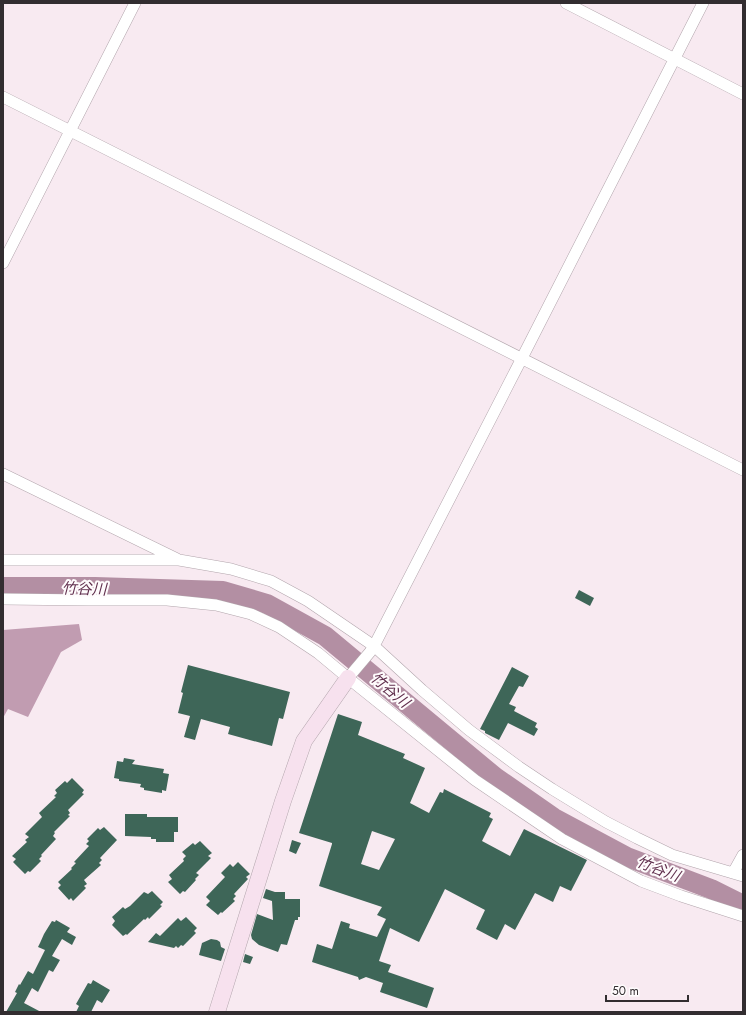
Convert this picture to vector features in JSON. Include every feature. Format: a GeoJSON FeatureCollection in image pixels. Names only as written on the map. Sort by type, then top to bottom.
{"type":"FeatureCollection","features":[{"type":"Feature","properties":{"kind":"street"},"geometry":{"type":"LineString","coordinates":[[3,263],[135,3]]}},
{"type":"Feature","properties":{"kind":"street"},"geometry":{"type":"LineString","coordinates":[[566,3],[743,94]]}},
{"type":"Feature","properties":{"kind":"street"},"geometry":{"type":"LineString","coordinates":[[217,1012],[281,808],[304,741],[350,675],[372,649],[703,3]]}},
{"type":"Feature","properties":{"kind":"street"},"geometry":{"type":"LineString","coordinates":[[3,97],[743,470]]}},
{"type":"Feature","properties":{"kind":"street"},"geometry":{"type":"LineString","coordinates":[[3,474],[179,560]]}},
{"type":"Feature","properties":{"kind":"street"},"geometry":{"type":"LineString","coordinates":[[3,560],[179,560],[231,569],[271,581],[308,601],[372,649],[468,730],[519,767],[606,822],[672,855],[738,875],[743,855]]}},
{"type":"Feature","properties":{"kind":"street"},"geometry":{"type":"LineString","coordinates":[[3,599],[167,600],[216,605],[251,614],[279,626],[350,675],[475,780],[562,839],[641,881],[743,916]]}},
{"type":"Feature","properties":{"kind":"shaded area"},"geometry":{"type":"Polygon","coordinates":[[[79,624],[82,640],[61,652],[28,717],[8,709],[3,718],[3,630],[79,624]]]}},
{"type":"Feature","properties":{"kind":"building"},"geometry":{"type":"Polygon","coordinates":[[[579,590],[594,598],[590,606],[575,598],[579,590]]]}},
{"type":"Feature","properties":{"kind":"building"},"geometry":{"type":"Polygon","coordinates":[[[188,665],[290,692],[283,719],[279,718],[272,746],[228,734],[230,727],[201,719],[195,740],[184,737],[190,716],[178,713],[183,693],[181,692],[188,665]]]}},
{"type":"Feature","properties":{"kind":"building"},"geometry":{"type":"Polygon","coordinates":[[[512,667],[529,676],[523,687],[519,686],[509,704],[516,707],[514,711],[537,723],[535,727],[538,729],[534,736],[508,723],[499,740],[480,729],[512,667]]]}},
{"type":"Feature","properties":{"kind":"building"},"geometry":{"type":"Polygon","coordinates":[[[338,714],[362,722],[358,735],[405,754],[403,758],[425,768],[410,803],[429,813],[440,792],[443,793],[444,789],[491,813],[489,817],[493,819],[482,841],[510,856],[524,829],[587,860],[571,891],[560,886],[553,902],[535,893],[515,930],[505,924],[497,940],[476,929],[485,910],[445,889],[419,942],[390,928],[379,961],[391,965],[388,972],[434,988],[427,1008],[380,992],[383,983],[366,977],[359,980],[358,977],[312,962],[317,944],[332,949],[341,921],[350,924],[349,928],[377,937],[386,919],[377,915],[382,907],[319,886],[332,843],[299,833],[338,714]],[[372,831],[361,864],[379,870],[395,839],[372,831]]]}},
{"type":"Feature","properties":{"kind":"building"},"geometry":{"type":"Polygon","coordinates":[[[124,758],[135,760],[132,764],[164,769],[163,773],[169,774],[166,791],[162,790],[162,793],[144,790],[144,788],[140,787],[141,784],[119,781],[119,779],[114,778],[117,761],[123,762],[124,758]]]}},
{"type":"Feature","properties":{"kind":"building"},"geometry":{"type":"Polygon","coordinates":[[[72,778],[84,790],[82,793],[84,794],[68,810],[70,813],[68,815],[70,816],[54,832],[55,833],[53,836],[56,839],[41,855],[42,856],[39,859],[41,861],[30,872],[28,871],[25,874],[13,862],[16,859],[12,856],[27,842],[25,840],[29,837],[25,834],[42,817],[39,813],[56,797],[54,796],[57,793],[55,790],[65,781],[67,783],[72,778]]]}},
{"type":"Feature","properties":{"kind":"building"},"geometry":{"type":"Polygon","coordinates":[[[125,814],[147,814],[147,817],[178,817],[178,832],[174,832],[174,842],[156,842],[156,839],[151,839],[151,837],[125,836],[125,814]]]}},
{"type":"Feature","properties":{"kind":"building"},"geometry":{"type":"Polygon","coordinates":[[[104,827],[117,840],[100,858],[102,860],[99,863],[101,865],[84,880],[87,884],[84,886],[86,888],[73,901],[71,898],[69,900],[58,888],[61,885],[58,882],[72,869],[71,868],[76,863],[74,862],[89,846],[86,844],[89,841],[87,839],[98,828],[100,830],[104,827]]]}},
{"type":"Feature","properties":{"kind":"building"},"geometry":{"type":"Polygon","coordinates":[[[292,840],[301,843],[296,854],[289,851],[292,840]]]}},
{"type":"Feature","properties":{"kind":"building"},"geometry":{"type":"Polygon","coordinates":[[[200,841],[212,853],[208,856],[211,858],[196,873],[199,875],[195,879],[196,880],[185,892],[183,891],[180,894],[168,882],[172,879],[169,875],[184,861],[183,859],[186,856],[182,852],[193,843],[195,845],[200,841]]]}},
{"type":"Feature","properties":{"kind":"building"},"geometry":{"type":"Polygon","coordinates":[[[238,862],[250,874],[246,877],[248,879],[234,894],[236,896],[233,899],[235,901],[218,915],[206,905],[210,901],[206,897],[225,877],[221,873],[230,864],[233,867],[238,862]]]}},
{"type":"Feature","properties":{"kind":"building"},"geometry":{"type":"Polygon","coordinates":[[[266,889],[275,892],[285,892],[285,899],[300,899],[300,917],[298,917],[298,920],[295,920],[287,945],[281,944],[278,952],[259,945],[252,939],[251,935],[257,914],[273,920],[272,901],[263,898],[266,889]]]}},
{"type":"Feature","properties":{"kind":"building"},"geometry":{"type":"Polygon","coordinates":[[[152,891],[163,902],[160,905],[162,906],[149,919],[148,917],[145,920],[144,919],[127,935],[126,934],[123,936],[112,925],[115,921],[112,917],[123,907],[125,909],[130,906],[144,892],[148,894],[152,891]]]}},
{"type":"Feature","properties":{"kind":"building"},"geometry":{"type":"Polygon","coordinates":[[[186,917],[197,928],[194,931],[196,933],[183,946],[181,945],[178,948],[176,946],[174,948],[148,942],[156,933],[160,936],[178,918],[181,921],[186,917]]]}},
{"type":"Feature","properties":{"kind":"building"},"geometry":{"type":"Polygon","coordinates":[[[56,920],[70,928],[67,932],[76,937],[72,945],[62,939],[52,956],[60,960],[53,972],[49,970],[38,992],[32,988],[24,1003],[41,1012],[6,1012],[17,993],[15,992],[19,984],[20,985],[28,971],[33,974],[45,950],[38,947],[52,921],[55,922],[56,920]]]}},
{"type":"Feature","properties":{"kind":"building"},"geometry":{"type":"Polygon","coordinates":[[[211,939],[220,942],[221,947],[225,949],[221,961],[199,955],[202,943],[211,939]]]}},
{"type":"Feature","properties":{"kind":"building"},"geometry":{"type":"Polygon","coordinates":[[[245,954],[253,957],[250,964],[243,962],[245,954]]]}},
{"type":"Feature","properties":{"kind":"building"},"geometry":{"type":"Polygon","coordinates":[[[93,980],[110,990],[102,1003],[97,1000],[91,1012],[76,1012],[79,1006],[76,1004],[88,983],[91,984],[93,980]]]}},
{"type":"Feature","properties":{"kind":"waterway","name":"竹谷川"},"geometry":{"type":"LineString","coordinates":[[3,587],[95,587],[223,591],[267,604],[325,636],[495,777],[554,818],[627,857],[711,889],[743,905]]}}]}
